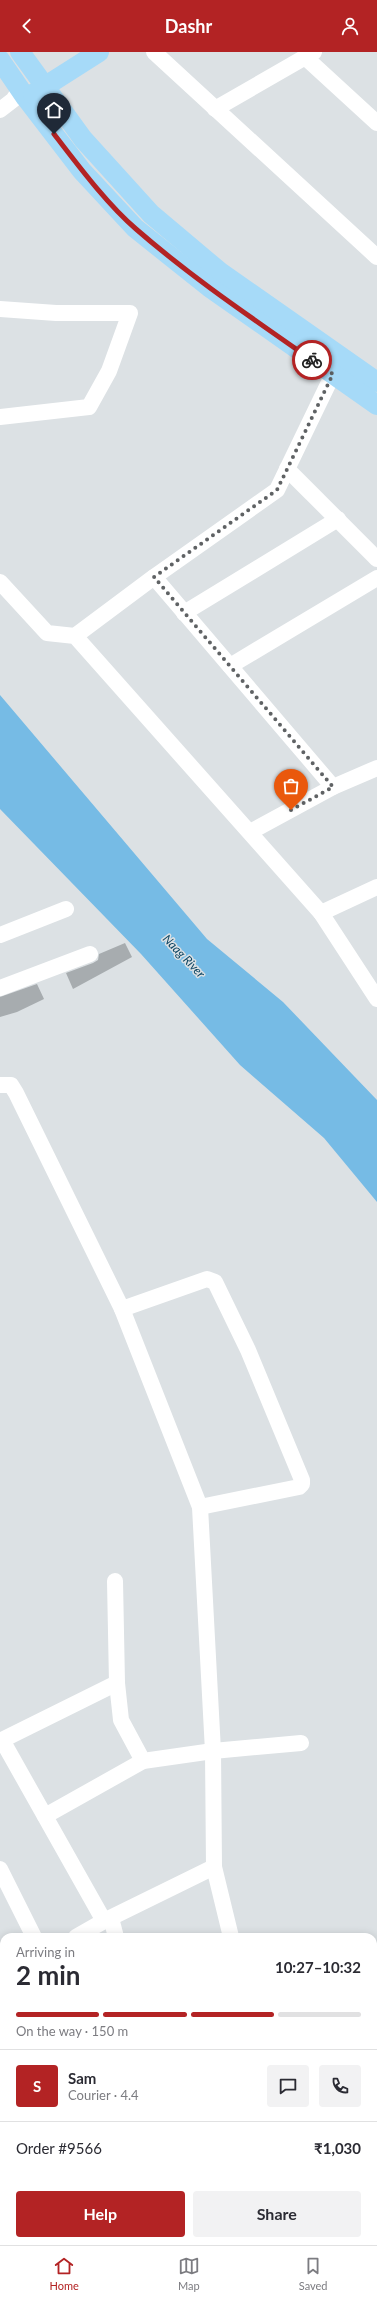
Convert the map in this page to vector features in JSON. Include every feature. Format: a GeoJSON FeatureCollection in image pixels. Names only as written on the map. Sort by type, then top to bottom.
{"type":"FeatureCollection","features":[{"type":"Feature","properties":{"kind":"main road"},"geometry":{"type":"LineString","coordinates":[[20,52],[83,139],[151,214],[220,272],[377,382]]}},
{"type":"Feature","properties":{"kind":"main road"},"geometry":{"type":"LineString","coordinates":[[41,83],[81,52]]}},
{"type":"Feature","properties":{"kind":"main road"},"geometry":{"type":"LineString","coordinates":[[20,96],[99,52]]}},
{"type":"Feature","properties":{"kind":"main road"},"geometry":{"type":"LineString","coordinates":[[0,60],[20,96],[82,171],[134,228],[209,287],[377,405]]}},
{"type":"Feature","properties":{"kind":"street"},"geometry":{"type":"LineString","coordinates":[[154,52],[215,110],[377,257]]}},
{"type":"Feature","properties":{"kind":"street"},"geometry":{"type":"LineString","coordinates":[[215,110],[310,55],[377,123]]}},
{"type":"Feature","properties":{"kind":"street"},"geometry":{"type":"LineString","coordinates":[[0,110],[20,96]]}},
{"type":"Feature","properties":{"kind":"street"},"geometry":{"type":"LineString","coordinates":[[0,308],[56,314],[130,313],[109,371],[89,407],[0,417]]}},
{"type":"Feature","properties":{"kind":"street"},"geometry":{"type":"LineString","coordinates":[[0,582],[47,634],[75,636],[154,577],[277,490],[333,374]]}},
{"type":"Feature","properties":{"kind":"street"},"geometry":{"type":"LineString","coordinates":[[287,469],[377,558]]}},
{"type":"Feature","properties":{"kind":"street"},"geometry":{"type":"LineString","coordinates":[[184,613],[338,519]]}},
{"type":"Feature","properties":{"kind":"street"},"geometry":{"type":"LineString","coordinates":[[154,577],[333,787]]}},
{"type":"Feature","properties":{"kind":"street"},"geometry":{"type":"LineString","coordinates":[[230,666],[377,578]]}},
{"type":"Feature","properties":{"kind":"street"},"geometry":{"type":"LineString","coordinates":[[75,636],[321,913],[377,998]]}},
{"type":"Feature","properties":{"kind":"street"},"geometry":{"type":"LineString","coordinates":[[250,832],[333,787],[377,768]]}},
{"type":"Feature","properties":{"kind":"street"},"geometry":{"type":"LineString","coordinates":[[321,913],[377,887]]}},
{"type":"Feature","properties":{"kind":"street"},"geometry":{"type":"LineString","coordinates":[[0,935],[66,909]]}},
{"type":"Feature","properties":{"kind":"street"},"geometry":{"type":"LineString","coordinates":[[0,988],[90,954]]}},
{"type":"Feature","properties":{"kind":"street"},"geometry":{"type":"LineString","coordinates":[[0,1085],[11,1085],[16,1094],[122,1309],[200,1507],[213,1751],[214,1867],[230,1933]]}},
{"type":"Feature","properties":{"kind":"street"},"geometry":{"type":"LineString","coordinates":[[122,1309],[207,1279],[216,1282],[248,1350],[302,1480],[302,1484],[299,1487],[200,1507]]}},
{"type":"Feature","properties":{"kind":"street"},"geometry":{"type":"LineString","coordinates":[[115,1581],[117,1683],[121,1720],[143,1761]]}},
{"type":"Feature","properties":{"kind":"street"},"geometry":{"type":"LineString","coordinates":[[114,1933],[1,1740],[117,1683]]}},
{"type":"Feature","properties":{"kind":"street"},"geometry":{"type":"LineString","coordinates":[[45,1816],[143,1761],[213,1751],[301,1743]]}},
{"type":"Feature","properties":{"kind":"street"},"geometry":{"type":"LineString","coordinates":[[83,1933],[214,1867]]}},
{"type":"Feature","properties":{"kind":"street"},"geometry":{"type":"LineString","coordinates":[[0,1869],[32,1933]]}},
{"type":"Feature","properties":{"kind":"water","name":"Naag River"},"geometry":{"type":"Polygon","coordinates":[[[0,695],[207,939],[283,1002],[377,1100],[377,1202],[324,1138],[240,1065],[141,954],[0,809],[0,695]]]}},
{"type":"Feature","properties":{"kind":"building"},"geometry":{"type":"Polygon","coordinates":[[[125,943],[132,957],[73,989],[66,973],[93,963],[98,960],[99,954],[125,943]]]}},
{"type":"Feature","properties":{"kind":"building"},"geometry":{"type":"Polygon","coordinates":[[[37,984],[44,999],[17,1012],[0,1017],[0,997],[37,984]]]}},
{"type":"Feature","properties":{"kind":"way so far"},"geometry":{"type":"LineString","coordinates":[[291,810],[333,787],[154,577],[277,490],[333,374],[312,360]]}},
{"type":"Feature","properties":{"kind":"route"},"geometry":{"type":"LineString","coordinates":[[54,134],[82,171],[134,228],[209,287],[312,360]]}}]}
